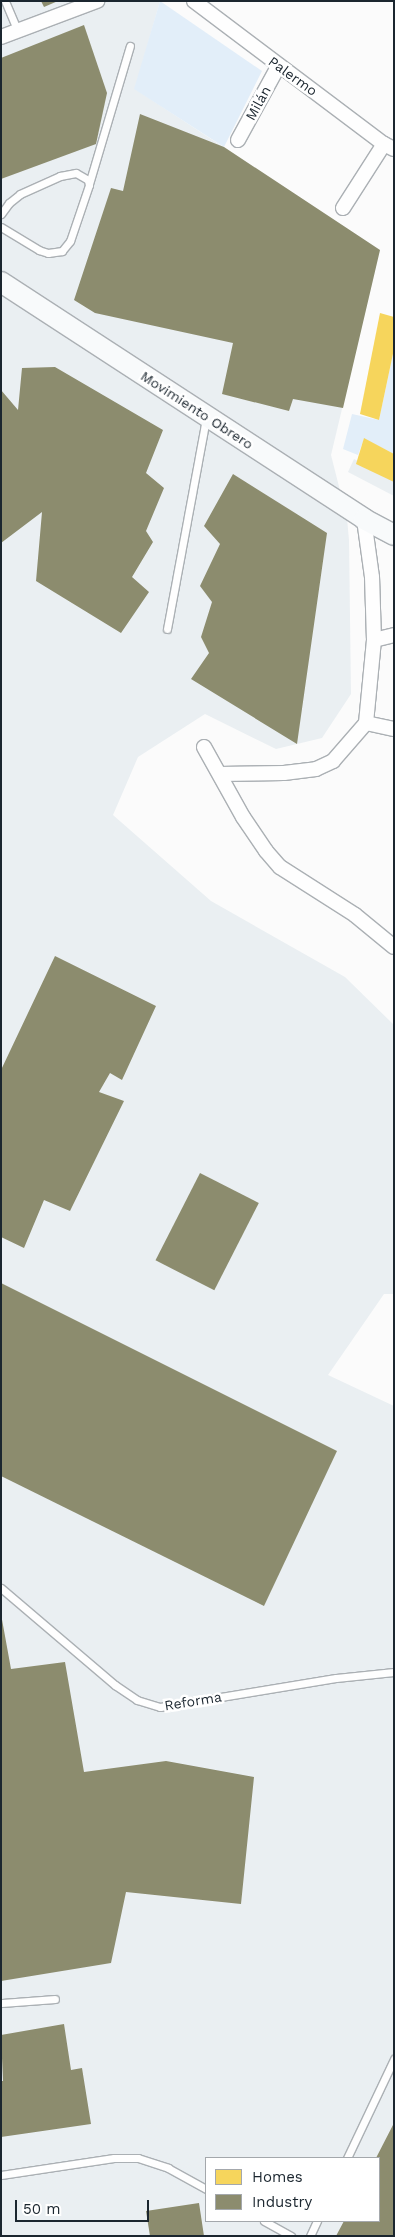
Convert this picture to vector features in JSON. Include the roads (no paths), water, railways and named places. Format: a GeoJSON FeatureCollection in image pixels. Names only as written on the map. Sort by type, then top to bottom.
{"type":"FeatureCollection","features":[{"type":"Feature","properties":{"kind":"street"},"geometry":{"type":"LineString","coordinates":[[1,37],[97,1]]}},
{"type":"Feature","properties":{"kind":"street","name":"Palermo"},"geometry":{"type":"LineString","coordinates":[[194,1],[389,146]]}},
{"type":"Feature","properties":{"kind":"street","name":"Milán"},"geometry":{"type":"LineString","coordinates":[[238,140],[278,65]]}},
{"type":"Feature","properties":{"kind":"street"},"geometry":{"type":"LineString","coordinates":[[343,208],[389,146]]}},
{"type":"Feature","properties":{"kind":"street","name":"Movimiento Obrero"},"geometry":{"type":"LineString","coordinates":[[1,282],[364,519],[394,535]]}},
{"type":"Feature","properties":{"kind":"street"},"geometry":{"type":"LineString","coordinates":[[220,774],[284,773],[316,769],[333,761],[366,723],[374,640],[372,577],[364,519]]}},
{"type":"Feature","properties":{"kind":"street"},"geometry":{"type":"LineString","coordinates":[[374,640],[394,635]]}},
{"type":"Feature","properties":{"kind":"street"},"geometry":{"type":"LineString","coordinates":[[366,723],[394,728]]}},
{"type":"Feature","properties":{"kind":"street"},"geometry":{"type":"LineString","coordinates":[[204,746],[243,817],[266,851],[280,867],[355,915],[394,947]]}},
{"type":"Feature","properties":{"kind":"lane"},"geometry":{"type":"LineString","coordinates":[[6,1],[18,31]]}},
{"type":"Feature","properties":{"kind":"lane"},"geometry":{"type":"LineString","coordinates":[[1,227],[39,250],[48,253],[62,251],[70,241],[89,185],[130,46]]}},
{"type":"Feature","properties":{"kind":"lane"},"geometry":{"type":"LineString","coordinates":[[1,214],[9,203],[20,194],[60,176],[80,174],[88,180],[89,185]]}},
{"type":"Feature","properties":{"kind":"lane"},"geometry":{"type":"LineString","coordinates":[[167,630],[206,416]]}},
{"type":"Feature","properties":{"kind":"lane","name":"Reforma"},"geometry":{"type":"LineString","coordinates":[[1,1588],[115,1685],[137,1700],[160,1708],[336,1678],[394,1672]]}},
{"type":"Feature","properties":{"kind":"lane"},"geometry":{"type":"LineString","coordinates":[[1,2003],[55,1998]]}},
{"type":"Feature","properties":{"kind":"lane"},"geometry":{"type":"LineString","coordinates":[[346,2157],[394,2059]]}},
{"type":"Feature","properties":{"kind":"lane"},"geometry":{"type":"LineString","coordinates":[[1,2175],[114,2158],[138,2158],[168,2168],[205,2188]]}},
{"type":"Feature","properties":{"kind":"lane"},"geometry":{"type":"LineString","coordinates":[[266,2222],[291,2236]]}},
{"type":"Feature","properties":{"kind":"lane"},"geometry":{"type":"LineString","coordinates":[[310,2236],[317,2222]]}}]}
